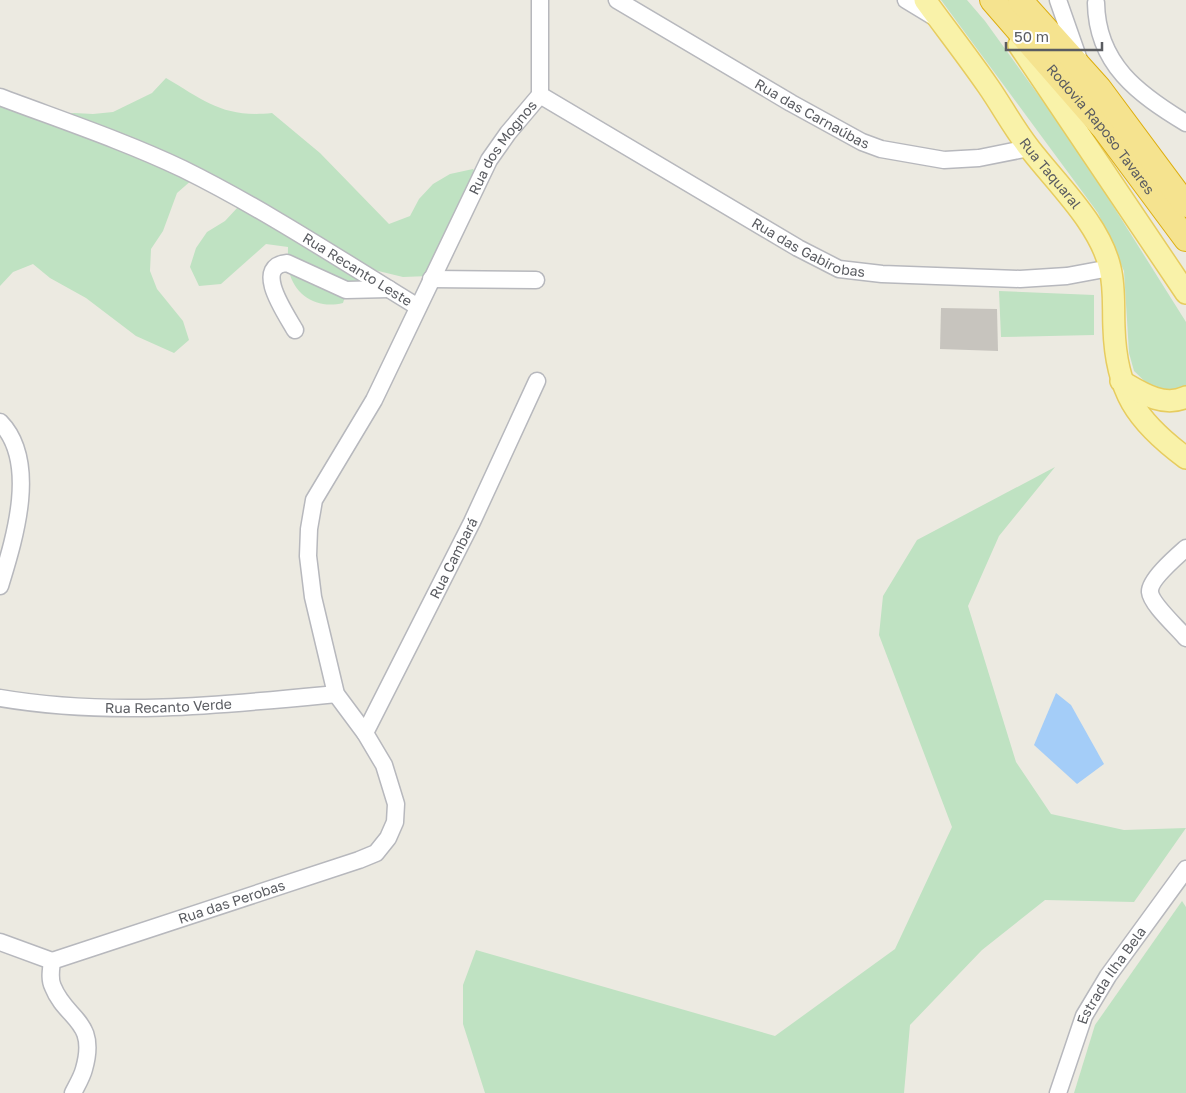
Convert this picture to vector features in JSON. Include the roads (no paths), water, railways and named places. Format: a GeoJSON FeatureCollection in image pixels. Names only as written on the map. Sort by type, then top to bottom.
{"type":"FeatureCollection","features":[{"type":"Feature","properties":{"kind":"highway","name":"Rodovia Raposo Tavares"},"geometry":{"type":"LineString","coordinates":[[992,0],[1105,130],[1186,240]]}},
{"type":"Feature","properties":{"kind":"highway","name":"Rodovia Raposo Tavares"},"geometry":{"type":"LineString","coordinates":[[1020,0],[1082,67],[1186,205]]}},
{"type":"Feature","properties":{"kind":"main road"},"geometry":{"type":"LineString","coordinates":[[925,0],[940,22]]}},
{"type":"Feature","properties":{"kind":"main road"},"geometry":{"type":"LineString","coordinates":[[986,0],[1036,68],[1186,293]]}},
{"type":"Feature","properties":{"kind":"main road","name":"Rua Taquaral"},"geometry":{"type":"LineString","coordinates":[[940,22],[987,84],[1029,148],[1068,193],[1104,249],[1110,268],[1114,302],[1114,328],[1121,381],[1127,397],[1141,418],[1186,458]]}},
{"type":"Feature","properties":{"kind":"main road"},"geometry":{"type":"LineString","coordinates":[[1121,381],[1156,400],[1172,400],[1186,397]]}},
{"type":"Feature","properties":{"kind":"street"},"geometry":{"type":"LineString","coordinates":[[540,0],[540,96]]}},
{"type":"Feature","properties":{"kind":"street","name":"Rua das Carnaúbas"},"geometry":{"type":"LineString","coordinates":[[617,0],[791,103],[862,142],[881,149],[944,160],[979,158],[1029,148]]}},
{"type":"Feature","properties":{"kind":"street","name":"Rua Taquaral"},"geometry":{"type":"LineString","coordinates":[[906,0],[940,22]]}},
{"type":"Feature","properties":{"kind":"street"},"geometry":{"type":"LineString","coordinates":[[1058,0],[1082,67]]}},
{"type":"Feature","properties":{"kind":"street"},"geometry":{"type":"LineString","coordinates":[[1095,1],[1099,34],[1106,52],[1118,70],[1158,106],[1186,123]]}},
{"type":"Feature","properties":{"kind":"street","name":"Rua dos Mognos"},"geometry":{"type":"LineString","coordinates":[[418,307],[489,160],[508,133],[540,96]]}},
{"type":"Feature","properties":{"kind":"street","name":"Rua das Gabirobas"},"geometry":{"type":"LineString","coordinates":[[540,96],[798,248],[838,269],[882,274],[1020,278],[1067,276],[1110,268]]}},
{"type":"Feature","properties":{"kind":"street","name":"Rua Recanto Leste"},"geometry":{"type":"LineString","coordinates":[[0,97],[106,136],[182,169],[243,201],[418,307],[374,400],[314,500],[308,529],[308,556],[313,597],[336,694]]}},
{"type":"Feature","properties":{"kind":"street"},"geometry":{"type":"LineString","coordinates":[[294,330],[272,286],[270,275],[274,268],[281,263],[287,263],[346,290],[389,289]]}},
{"type":"Feature","properties":{"kind":"street"},"geometry":{"type":"LineString","coordinates":[[431,279],[536,280]]}},
{"type":"Feature","properties":{"kind":"street","name":"Rua Cambará"},"geometry":{"type":"LineString","coordinates":[[365,733],[472,522],[537,381]]}},
{"type":"Feature","properties":{"kind":"street"},"geometry":{"type":"LineString","coordinates":[[0,422],[16,446],[22,489],[12,547],[0,586]]}},
{"type":"Feature","properties":{"kind":"street"},"geometry":{"type":"LineString","coordinates":[[1186,548],[1162,570],[1153,583],[1150,592],[1153,600],[1186,638]]}},
{"type":"Feature","properties":{"kind":"street","name":"Rua Recanto Verde"},"geometry":{"type":"LineString","coordinates":[[0,698],[29,703],[90,707],[209,707],[336,694]]}},
{"type":"Feature","properties":{"kind":"street","name":"Rua das Perobas"},"geometry":{"type":"LineString","coordinates":[[52,961],[376,853],[388,838],[395,822],[396,804],[384,765],[365,733],[336,694]]}},
{"type":"Feature","properties":{"kind":"street","name":"Estrada Ilha Bela"},"geometry":{"type":"LineString","coordinates":[[1058,1093],[1089,1008],[1108,976],[1186,869]]}},
{"type":"Feature","properties":{"kind":"street"},"geometry":{"type":"LineString","coordinates":[[0,942],[52,961],[50,978],[52,986],[79,1021],[87,1040],[84,1069],[73,1093]]}},
{"type":"Feature","properties":{"kind":"water"},"geometry":{"type":"Polygon","coordinates":[[[1056,693],[1071,705],[1104,764],[1077,784],[1034,745],[1056,693]]]}}]}
